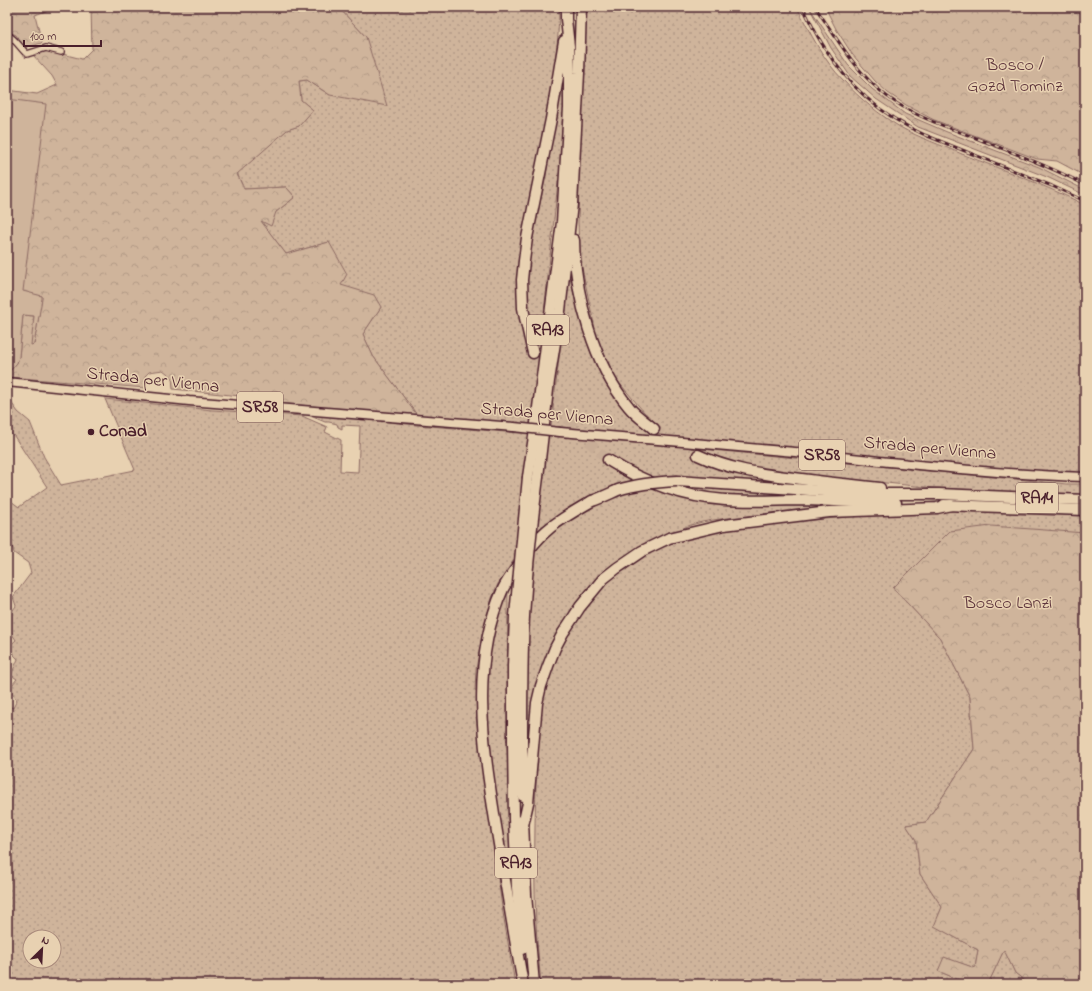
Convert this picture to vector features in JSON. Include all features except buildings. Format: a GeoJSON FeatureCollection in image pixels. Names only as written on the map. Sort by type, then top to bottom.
{"type":"FeatureCollection","features":[{"type":"Feature","properties":{"kind":"highway","name":"RA13"},"geometry":{"type":"LineString","coordinates":[[566,7],[574,91]]}},
{"type":"Feature","properties":{"kind":"highway","name":"RA13"},"geometry":{"type":"LineString","coordinates":[[533,477],[551,312],[562,222],[569,182],[574,91],[581,7]]}},
{"type":"Feature","properties":{"kind":"highway"},"geometry":{"type":"LineString","coordinates":[[533,353],[526,324],[522,280],[527,238],[557,88],[566,19]]}},
{"type":"Feature","properties":{"kind":"highway","name":"RA13"},"geometry":{"type":"LineString","coordinates":[[534,984],[526,895],[513,666],[515,616],[519,572],[533,477],[560,311],[572,204],[569,182]]}},
{"type":"Feature","properties":{"kind":"highway"},"geometry":{"type":"LineString","coordinates":[[572,204],[576,274],[584,312],[603,367],[630,408],[654,429]]}},
{"type":"Feature","properties":{"kind":"highway"},"geometry":{"type":"LineString","coordinates":[[698,455],[732,468],[772,475],[939,494],[951,500]]}},
{"type":"Feature","properties":{"kind":"highway"},"geometry":{"type":"LineString","coordinates":[[608,460],[642,479],[679,491],[709,498],[750,501],[951,500]]}},
{"type":"Feature","properties":{"kind":"highway"},"geometry":{"type":"LineString","coordinates":[[524,984],[508,906],[490,787],[482,691],[484,657],[490,628],[498,602],[511,574],[528,549],[550,528],[569,514],[592,501],[619,490],[656,482],[677,481],[870,494],[939,494]]}},
{"type":"Feature","properties":{"kind":"highway"},"geometry":{"type":"LineString","coordinates":[[523,826],[528,803],[537,703],[555,648],[580,607],[603,579],[629,558],[669,538],[724,525],[829,512],[937,508],[951,500]]}},
{"type":"Feature","properties":{"kind":"highway","name":"RA14"},"geometry":{"type":"LineString","coordinates":[[951,500],[1085,500]]}},
{"type":"Feature","properties":{"kind":"highway","name":"RA14"},"geometry":{"type":"LineString","coordinates":[[951,500],[1026,507],[1085,510]]}},
{"type":"Feature","properties":{"kind":"highway","name":"RA13"},"geometry":{"type":"LineString","coordinates":[[518,741],[514,819],[524,984]]}},
{"type":"Feature","properties":{"kind":"main road","name":"Strada per Vienna"},"geometry":{"type":"LineString","coordinates":[[7,382],[244,406],[560,432],[894,463],[1039,475],[1085,477]]}},
{"type":"Feature","properties":{"kind":"street"},"geometry":{"type":"LineString","coordinates":[[7,35],[13,38],[21,49],[27,54],[46,48],[61,52]]}},
{"type":"Feature","properties":{"kind":"green space"},"geometry":{"type":"Polygon","coordinates":[[[7,7],[57,7],[35,15],[42,43],[24,48],[16,35],[7,31],[7,7]]]}},
{"type":"Feature","properties":{"kind":"green space"},"geometry":{"type":"Polygon","coordinates":[[[91,7],[338,7],[366,37],[387,106],[330,95],[307,80],[299,81],[301,100],[313,110],[299,126],[287,130],[237,174],[244,189],[286,187],[295,197],[276,212],[271,226],[261,221],[286,254],[329,242],[347,274],[341,285],[374,295],[381,307],[363,334],[373,356],[417,415],[276,403],[250,397],[173,389],[172,377],[163,370],[149,372],[145,376],[146,388],[7,377],[7,374],[17,363],[19,357],[23,315],[34,316],[34,344],[42,296],[7,290],[7,90],[37,94],[57,85],[52,76],[33,55],[47,50],[82,59],[92,49],[91,7]]]}},
{"type":"Feature","properties":{"kind":"green space"},"geometry":{"type":"Polygon","coordinates":[[[338,7],[559,7],[557,47],[551,87],[569,91],[578,91],[584,7],[797,7],[818,46],[836,73],[870,106],[885,117],[900,127],[923,138],[1039,184],[1085,205],[1085,474],[999,469],[551,426],[569,272],[582,326],[603,379],[624,409],[637,422],[652,433],[658,425],[644,412],[616,379],[597,338],[579,254],[579,183],[558,182],[532,425],[417,415],[373,356],[363,334],[381,307],[340,285],[329,242],[286,254],[260,220],[276,212],[295,197],[286,187],[244,189],[237,173],[287,130],[299,126],[313,110],[301,100],[299,81],[307,80],[330,95],[366,37],[338,7]],[[548,118],[530,246],[546,176],[554,119],[548,118]],[[527,273],[521,314],[528,313],[527,273]]]}},
{"type":"Feature","properties":{"kind":"green space"},"geometry":{"type":"Polygon","coordinates":[[[809,7],[848,65],[872,89],[905,114],[947,132],[1039,167],[1085,190],[1085,195],[1047,177],[918,127],[876,99],[850,76],[831,48],[809,7]]]}},
{"type":"Feature","properties":{"kind":"green space","name":"Bosco / Gozd Tominz"},"geometry":{"type":"Polygon","coordinates":[[[825,7],[1085,7],[1085,176],[1057,161],[1037,159],[934,120],[906,105],[888,93],[875,81],[852,54],[836,29],[825,7]]]}},
{"type":"Feature","properties":{"kind":"green space"},"geometry":{"type":"Polygon","coordinates":[[[7,99],[46,104],[23,291],[42,296],[42,299],[34,344],[31,345],[34,316],[23,315],[19,357],[17,363],[7,374],[7,99]]]}},
{"type":"Feature","properties":{"kind":"green space"},"geometry":{"type":"Polygon","coordinates":[[[7,395],[18,412],[30,422],[44,457],[61,485],[135,470],[105,399],[212,410],[302,416],[327,427],[325,432],[341,440],[340,471],[358,472],[360,426],[342,425],[342,429],[338,427],[337,424],[325,422],[308,415],[309,413],[416,425],[531,434],[515,558],[498,584],[492,598],[483,631],[476,669],[475,690],[482,691],[492,634],[508,585],[507,742],[511,877],[508,877],[496,799],[487,716],[476,717],[502,907],[515,984],[7,984],[7,705],[13,708],[17,700],[10,689],[17,679],[11,675],[18,659],[7,648],[16,640],[8,626],[7,620],[16,606],[13,597],[31,573],[28,563],[14,553],[7,525],[7,498],[19,507],[47,487],[14,436],[7,431],[7,395]]]}},
{"type":"Feature","properties":{"kind":"green space"},"geometry":{"type":"Polygon","coordinates":[[[548,435],[1067,484],[1085,484],[1085,495],[935,488],[798,474],[752,467],[749,476],[800,484],[677,476],[950,500],[756,497],[693,491],[675,486],[639,473],[613,457],[608,460],[605,465],[632,481],[670,494],[708,503],[731,506],[878,506],[713,520],[683,528],[686,537],[747,526],[937,510],[1085,516],[1085,533],[950,531],[893,588],[940,638],[970,697],[974,749],[926,822],[906,825],[916,840],[920,874],[942,907],[935,926],[978,950],[975,968],[945,958],[938,971],[969,984],[541,984],[535,894],[537,751],[528,750],[527,639],[534,546],[590,498],[562,512],[543,527],[535,536],[548,435]]]}},
{"type":"Feature","properties":{"kind":"green space","name":"Bosco Lanzi"},"geometry":{"type":"Polygon","coordinates":[[[991,526],[1085,533],[1085,984],[1029,984],[1015,973],[1004,950],[988,984],[969,984],[938,971],[944,957],[975,968],[978,950],[934,926],[942,907],[920,874],[916,840],[906,825],[926,822],[974,749],[970,697],[940,638],[893,588],[950,531],[991,526]]]}},
{"type":"Feature","properties":{"kind":"green space"},"geometry":{"type":"Polygon","coordinates":[[[1004,949],[1015,973],[1029,984],[988,984],[1004,949]]]}},
{"type":"Feature","properties":{"kind":"tunnel"},"geometry":{"type":"LineString","coordinates":[[533,353],[543,378],[560,409],[580,433],[608,460]]}},
{"type":"Feature","properties":{"kind":"tunnel"},"geometry":{"type":"LineString","coordinates":[[654,429],[698,455]]}},
{"type":"Feature","properties":{"kind":"railway"},"geometry":{"type":"LineString","coordinates":[[803,7],[820,40],[843,73],[867,98],[894,119],[925,135],[1052,186],[1085,201]]}},
{"type":"Feature","properties":{"kind":"railway"},"geometry":{"type":"LineString","coordinates":[[815,7],[844,50],[860,70],[889,98],[924,118],[1031,160],[1085,185]]}},
{"type":"Feature","properties":{"kind":"place","name":"Conad"},"geometry":{"type":"Point","coordinates":[91,432]}}]}
